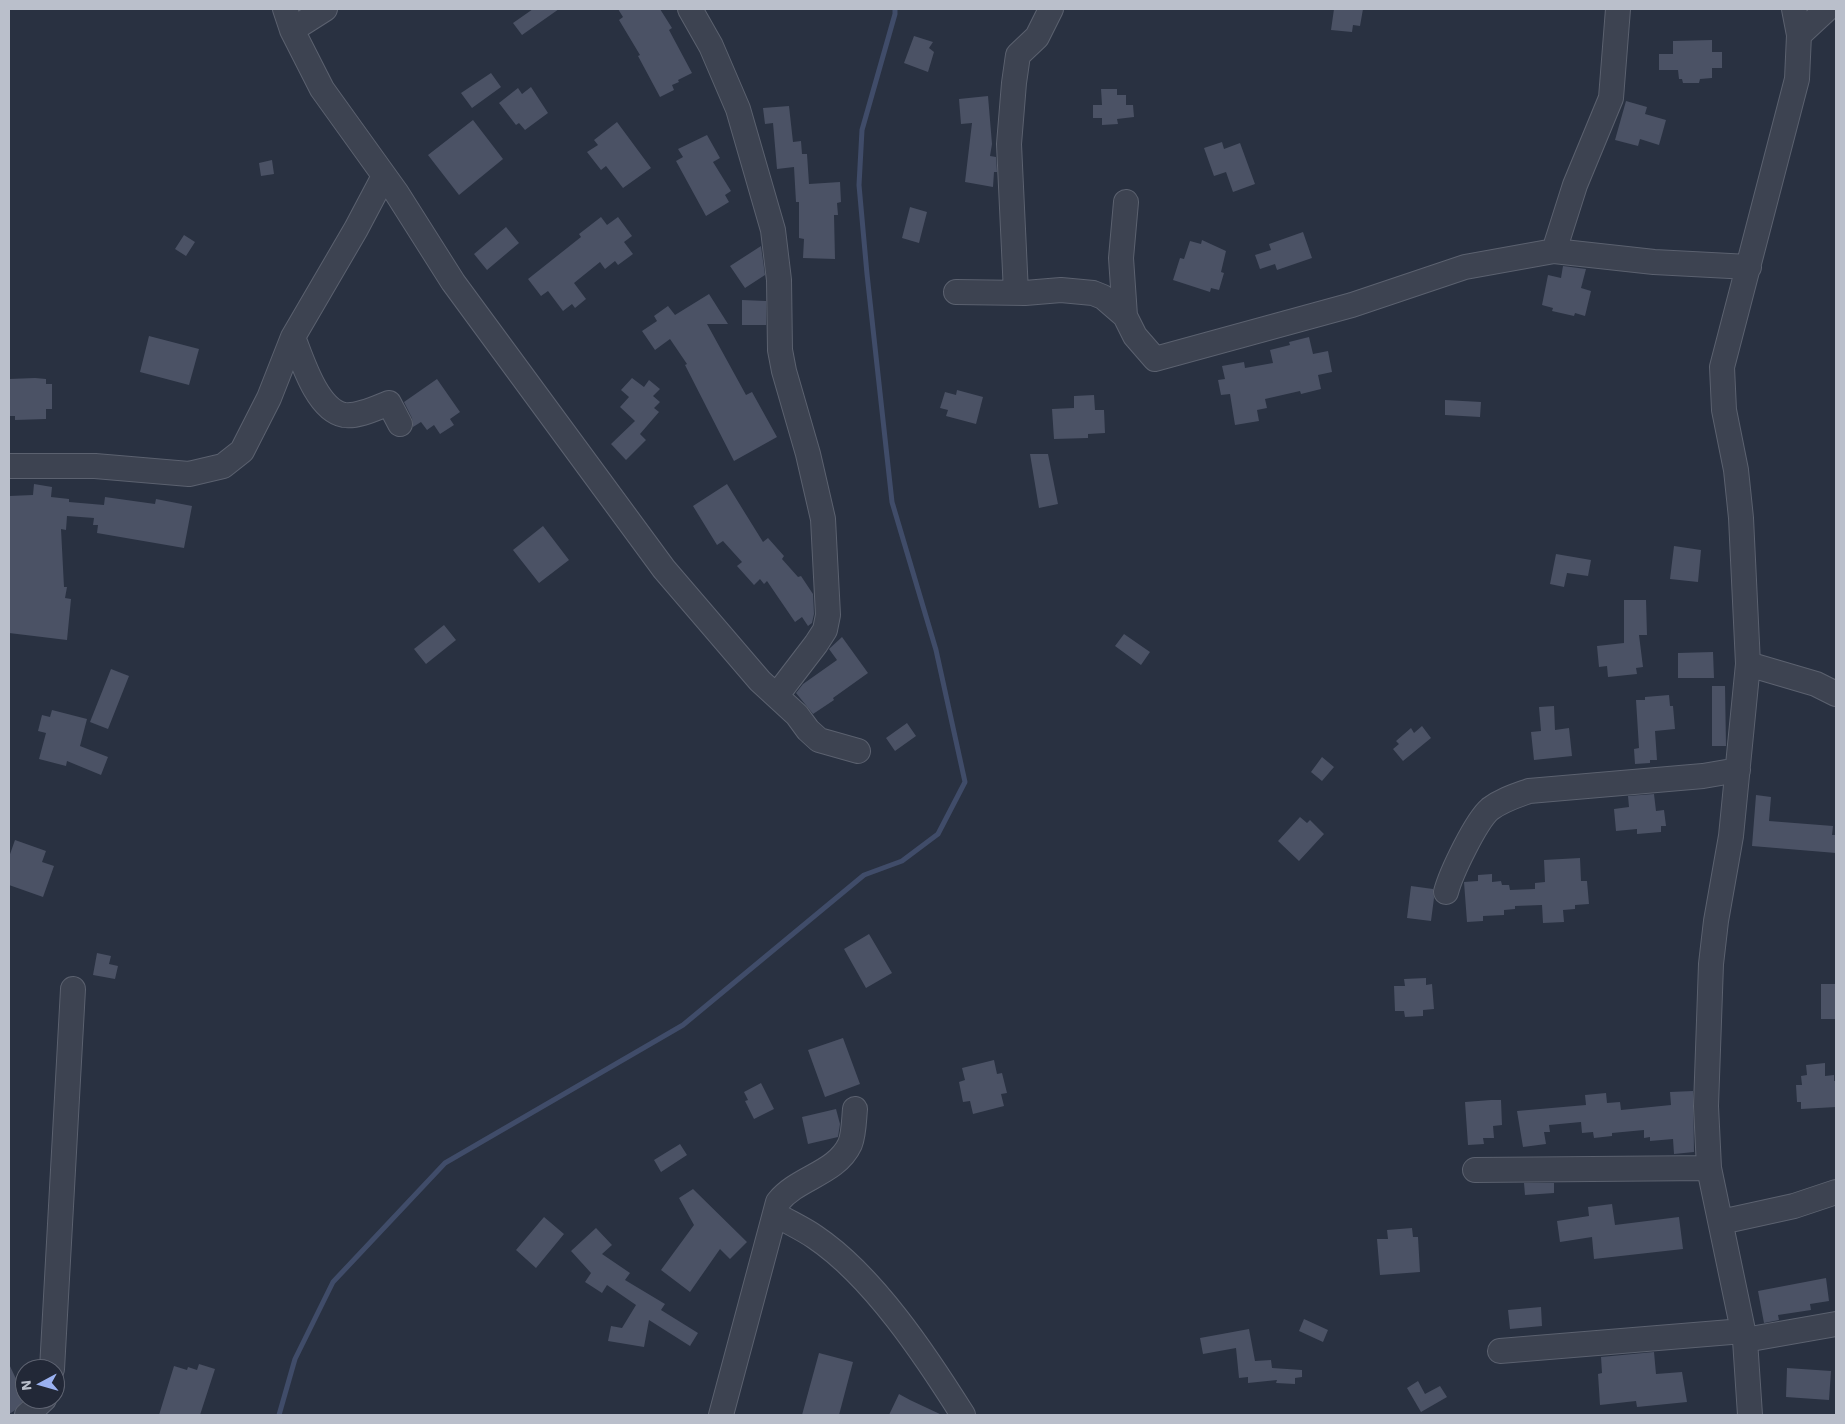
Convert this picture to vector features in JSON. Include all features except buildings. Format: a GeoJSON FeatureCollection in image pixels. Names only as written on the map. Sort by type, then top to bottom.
{"type":"FeatureCollection","features":[{"type":"Feature","properties":{"kind":"street"},"geometry":{"type":"LineString","coordinates":[[325,9],[289,19],[322,89],[384,176],[454,282],[664,569],[760,681],[777,695],[819,740],[858,751]]}},
{"type":"Feature","properties":{"kind":"street"},"geometry":{"type":"LineString","coordinates":[[690,9],[712,46],[738,109],[773,230],[778,270],[779,328],[784,371],[808,454],[823,518],[828,615],[825,630],[777,695]]}},
{"type":"Feature","properties":{"kind":"street"},"geometry":{"type":"LineString","coordinates":[[1016,293],[1009,144],[1014,84],[1018,55],[1037,36],[1051,9]]}},
{"type":"Feature","properties":{"kind":"street"},"geometry":{"type":"LineString","coordinates":[[1554,251],[1575,185],[1611,98],[1618,9]]}},
{"type":"Feature","properties":{"kind":"street"},"geometry":{"type":"LineString","coordinates":[[1750,1415],[1744,1335],[1709,1168],[1706,1106],[1711,964],[1716,921],[1731,836],[1748,664],[1741,518],[1736,470],[1724,410],[1722,367],[1750,267],[1797,79],[1798,35],[1794,9]]}},
{"type":"Feature","properties":{"kind":"street"},"geometry":{"type":"LineString","coordinates":[[1798,35],[1827,9]]}},
{"type":"Feature","properties":{"kind":"street"},"geometry":{"type":"LineString","coordinates":[[9,466],[95,466],[189,474],[223,466],[242,451],[269,398],[293,337],[356,230],[384,176]]}},
{"type":"Feature","properties":{"kind":"street"},"geometry":{"type":"LineString","coordinates":[[1126,202],[1120,258],[1126,316],[1135,336],[1155,360],[1352,305],[1466,267],[1554,251],[1672,263],[1750,267]]}},
{"type":"Feature","properties":{"kind":"street"},"geometry":{"type":"LineString","coordinates":[[956,292],[1086,291],[1103,298],[1126,316]]}},
{"type":"Feature","properties":{"kind":"street"},"geometry":{"type":"LineString","coordinates":[[293,337],[311,381],[328,408],[344,415],[358,414],[389,403],[400,424]]}},
{"type":"Feature","properties":{"kind":"street"},"geometry":{"type":"LineString","coordinates":[[1748,664],[1816,684],[1836,694]]}},
{"type":"Feature","properties":{"kind":"street"},"geometry":{"type":"LineString","coordinates":[[1446,892],[1450,875],[1475,832],[1488,811],[1502,801],[1529,790],[1703,776],[1738,770]]}},
{"type":"Feature","properties":{"kind":"street"},"geometry":{"type":"LineString","coordinates":[[53,1359],[73,989]]}},
{"type":"Feature","properties":{"kind":"street"},"geometry":{"type":"LineString","coordinates":[[721,1415],[778,1202],[786,1192],[838,1162],[851,1142],[855,1109]]}},
{"type":"Feature","properties":{"kind":"street"},"geometry":{"type":"LineString","coordinates":[[1475,1170],[1709,1168]]}},
{"type":"Feature","properties":{"kind":"street"},"geometry":{"type":"LineString","coordinates":[[1721,1222],[1794,1206],[1836,1192]]}},
{"type":"Feature","properties":{"kind":"street"},"geometry":{"type":"LineString","coordinates":[[775,1214],[816,1237],[872,1289],[912,1340],[963,1415]]}},
{"type":"Feature","properties":{"kind":"street"},"geometry":{"type":"LineString","coordinates":[[1500,1351],[1744,1335],[1836,1324]]}},
{"type":"Feature","properties":{"kind":"waterway"},"geometry":{"type":"LineString","coordinates":[[279,1415],[295,1359],[333,1282],[445,1163],[683,1025],[864,875],[902,861],[938,834],[965,782],[936,650],[892,502],[867,274],[859,185],[862,130],[895,9]]}}]}
